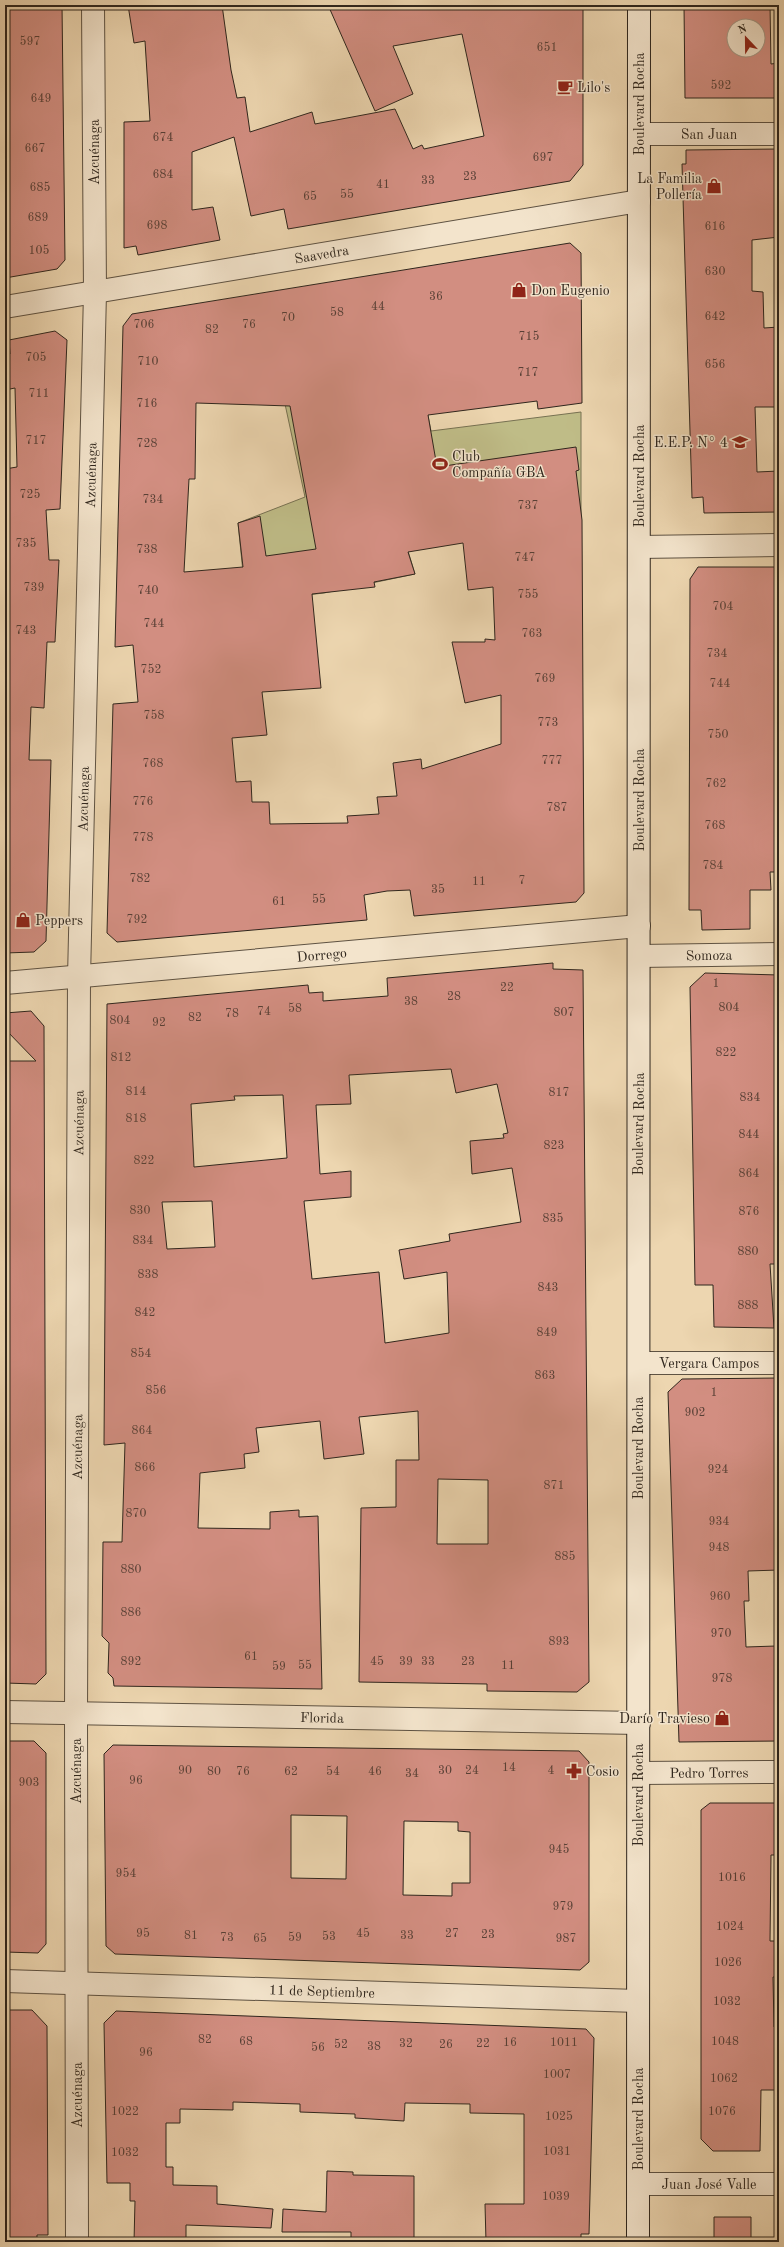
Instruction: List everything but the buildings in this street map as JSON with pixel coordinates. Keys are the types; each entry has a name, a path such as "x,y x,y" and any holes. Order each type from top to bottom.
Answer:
{"street":[{"name":"Azcuénaga","path":"77,2242 76,1714 79,978 95,292 93,5"},
{"name":"Boulevard Rocha","path":"638,2242 640,1773 639,5"},
{"name":"San Juan","path":"640,134 779,134"},
{"name":"Saavedra","path":"5,307 639,201"},
{"path":"639,547 779,545"},
{"name":"Dorrego","path":"5,983 79,978 639,926"},
{"name":"Somoza","path":"639,956 779,954"},
{"name":"Vergara Campos","path":"640,1363 779,1363"},
{"name":"Florida","path":"5,1712 639,1723"},
{"name":"Pedro Torres","path":"640,1773 779,1772"},
{"name":"11 de Septiembre","path":"5,1981 76,1982 638,2001"},
{"name":"Juan José Valle","path":"639,2184 779,2184"}],"shaded area":[{"name":"Club Compañía GBA","path":"424,395 431,431 581,412 581,523 408,551 415,574 324,593 246,602 238,523 305,497 285,404"}],"place":[{"name":"Lilo's","path":"565,87"},
{"name":"La Familia Pollería","path":"714,186"},
{"name":"Don Eugenio","path":"519,290"},
{"name":"E.E.P. N° 4","path":"740,442"},
{"name":"Club Compañía GBA","path":"440,464"},
{"name":"Peppers","path":"23,920"},
{"name":"Darío Travieso","path":"722,1718"},
{"name":"Cosio","path":"574,1771"}]}
